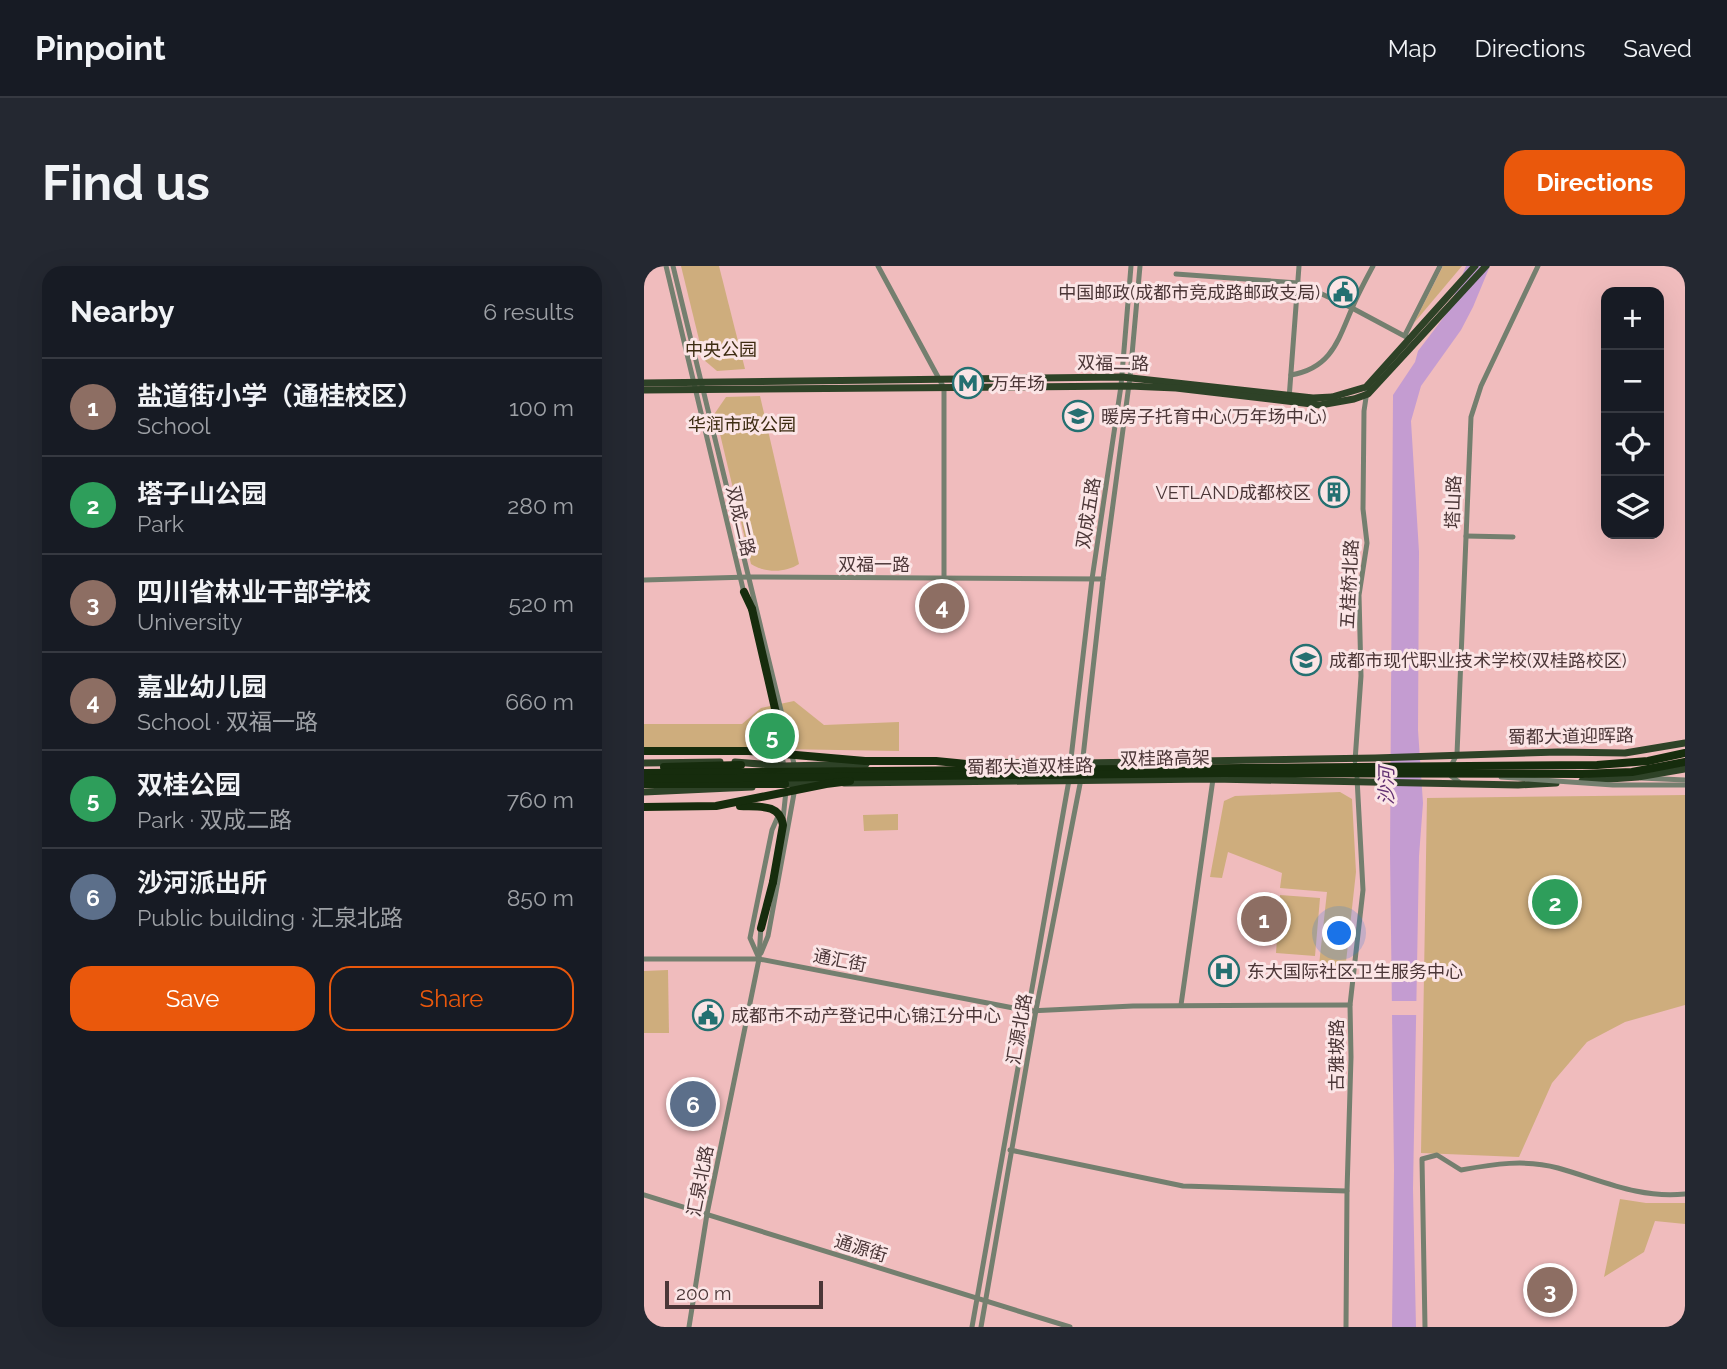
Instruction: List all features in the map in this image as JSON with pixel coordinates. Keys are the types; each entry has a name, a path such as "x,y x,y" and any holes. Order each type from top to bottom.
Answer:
{"highway":[{"path":"744,592 752,609 779,726 775,737 767,745 750,751"},
{"path":"644,751 750,751 865,761 936,761 1018,772"},
{"name":"双桂路高架","path":"644,781 1018,772 1597,765 1648,761 1685,753"},
{"name":"双桂路高架","path":"644,768 1456,780 1614,773 1649,770 1685,762"},
{"path":"644,768 741,765"},
{"path":"716,806 826,783 1018,772"},
{"path":"644,781 785,784"},
{"path":"644,807 767,807 780,814 783,825 773,882 761,928"}],"main road":[{"path":"1367,390 1475,266"},
{"path":"1410,338 1486,266"},
{"name":"双福二路","path":"644,390 1126,382 1332,404 1367,390"},
{"name":"双福二路","path":"644,383 699,387"},
{"name":"蜀都大道迎晖路","path":"1457,754 1625,753 1685,743"},
{"name":"蜀都大道双桂路","path":"644,768 752,762 784,766 989,761 1083,763 1457,754"},
{"path":"741,765 784,766"},
{"path":"1456,780 1518,785 1638,777 1685,769"},
{"name":"蜀都大道双桂路","path":"644,792 735,789 796,783 1213,779 1376,783 1456,780"}],"street":[{"name":"双成二路","path":"666,266 750,578 795,766 796,783"},
{"name":"双成二路","path":"673,266 740,579 780,739 785,784"},
{"path":"878,266 943,384 944,578"},
{"name":"双成五路","path":"1071,763 1092,579 1126,382 1131,266"},
{"name":"双成五路","path":"1083,763 1140,266"},
{"path":"1289,399 1299,266"},
{"path":"1290,375 1308,372 1327,357 1342,336 1352,308 1373,266"},
{"path":"1176,274 1297,283 1410,338 1440,266"},
{"name":"塔山路","path":"1456,780 1450,771 1457,754 1471,417 1481,386 1538,266"},
{"name":"五桂桥北路","path":"1357,783 1355,758 1361,676 1359,595 1367,543 1363,509 1364,411 1367,390"},
{"path":"1466,536 1513,537"},
{"name":"双福一路","path":"644,580 1103,579"},
{"path":"1357,783 1363,773 1377,769 1438,768 1450,764 1457,754"},
{"name":"汇源北路","path":"981,1327 1012,1150 1071,763"},
{"name":"汇源北路","path":"972,1327 1004,1148 1083,763"},
{"path":"1638,777 1685,783"},
{"path":"1181,1005 1213,779"},
{"path":"1456,780 1613,785 1685,783"},
{"name":"汇泉北路","path":"759,959 768,936 796,783"},
{"name":"古雅坡路","path":"1346,1327 1350,1005 1363,890 1357,783"},
{"name":"汇泉北路","path":"688,1327 707,1214 759,959 761,917 786,797 785,784"},
{"path":"759,959 750,938 772,830 786,797"},
{"name":"通汇街","path":"644,959 759,959 1032,1011 1181,1005 1350,1005"},
{"path":"1004,1148 1184,1186 1347,1191"},
{"path":"1425,1327 1422,1159 1437,1155 1461,1170 1513,1163 1544,1165 1647,1195 1685,1194"},
{"name":"通源街","path":"644,1195 1070,1327"}],"green space":[{"name":"中央公园","path":"681,266 719,266 745,369 717,371 704,360"},
{"path":"1443,266 1462,266 1414,323"},
{"name":"华润市政公园","path":"760,396 799,564 781,570 762,569 751,564 715,413 726,397"},
{"path":"794,701 824,725 899,722 899,751 644,747 644,724 742,724 761,708"},
{"path":"1340,792 1352,799 1356,872 1345,971 1319,965 1327,892 1280,888 1282,873 1228,852 1222,878 1210,877 1224,801 1235,796"},
{"path":"1685,795 1685,1005 1625,1022 1587,1042 1552,1083 1519,1157 1421,1153 1427,798"},
{"path":"898,814 898,830 864,831 863,815"},
{"path":"1280,895 1320,898 1315,956 1276,953"},
{"path":"668,970 669,1033 644,1033 644,971"},
{"path":"1620,1199 1646,1203 1685,1203 1685,1224 1655,1221 1644,1252 1604,1277"}],"shaded area":[{"path":"1466,266 1490,266 1461,330 1421,386 1411,421 1419,552 1418,730 1423,803 1419,856 1413,1189 1416,1327 1392,1327 1394,1170 1390,853 1393,395 1415,362 1418,351 1447,313"}],"pier":[{"path":"1389,1001 1421,1001 1421,1015 1389,1015"}],"place":[{"name":"中国邮政(成都市竞成路邮政支局)","path":"1343,292"},
{"name":"万年场","path":"968,383"},
{"name":"暖房子托育中心(万年场中心)","path":"1078,416"},
{"name":"VETLAND成都校区","path":"1334,492"},
{"name":"嘉业幼儿园","path":"942,606"},
{"name":"成都市现代职业技术学校(双桂路校区)","path":"1306,660"},
{"name":"双桂公园","path":"772,736"},
{"name":"塔子山公园","path":"1555,902"},
{"name":"盐道街小学（通桂校区）","path":"1264,919"},
{"name":"东大国际社区卫生服务中心","path":"1224,971"},
{"name":"成都市不动产登记中心锦江分中心","path":"708,1015"},
{"name":"沙河派出所","path":"693,1104"},
{"name":"四川省林业干部学校","path":"1550,1290"}],"water label":[{"name":"沙河","path":"1386,786"}]}
